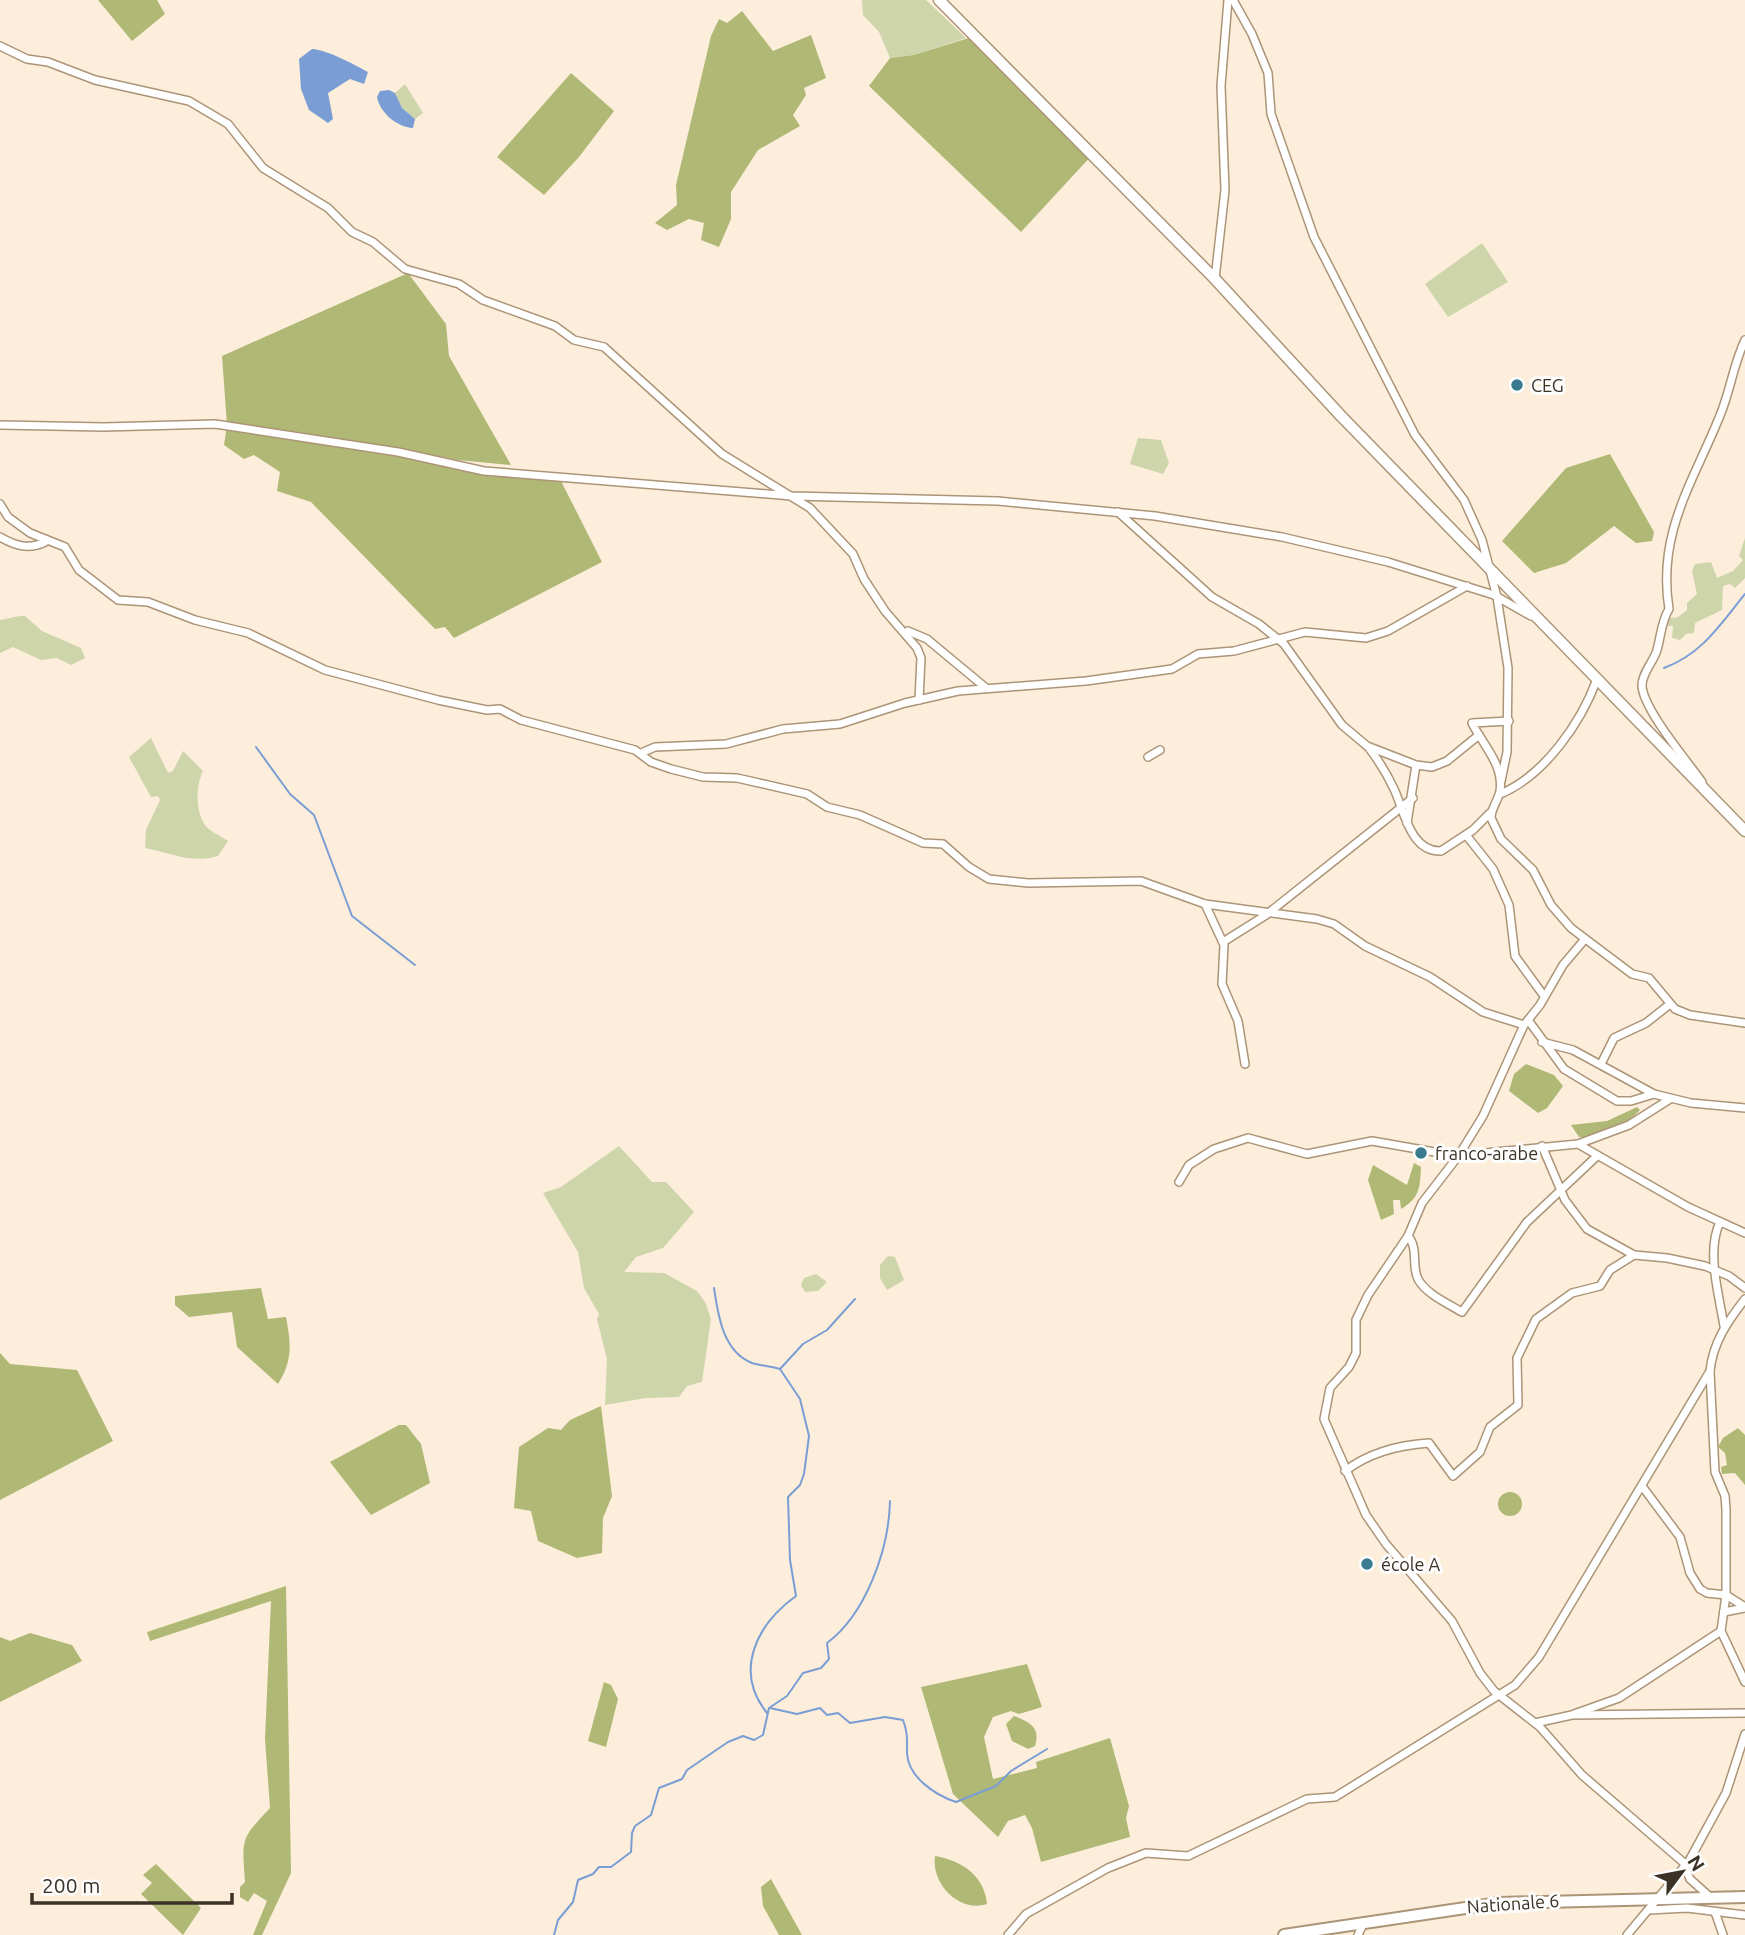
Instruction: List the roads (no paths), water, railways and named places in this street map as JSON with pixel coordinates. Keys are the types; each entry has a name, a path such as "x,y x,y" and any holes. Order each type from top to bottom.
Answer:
{"main road":[{"path":"939,0 1215,279 1341,416 1745,831"},
{"name":"Nationale 6","path":"1283,1935 1499,1903 1745,1897"}],"street":[{"path":"1215,279 1225,190 1221,73 1228,0"},
{"path":"1118,512 1203,590 1278,638 1293,653 1342,725 1367,746 1387,774 1406,821 1422,844 1434,851 1441,851 1466,835 1491,813 1500,794 1506,763 1509,722 1508,668 1490,567 1464,500 1415,435 1314,237 1272,114 1268,73 1252,34 1233,0"},
{"path":"0,46 27,59 48,62 95,80 189,101 228,124 263,168 328,208 352,232 373,242 405,269 459,284 483,300 555,326 574,341 604,347 722,454 810,508 853,554 864,579 885,611 903,629 921,658 919,700"},
{"path":"1712,797 1666,734 1644,695 1642,681 1655,655 1664,617 1670,609 1666,586 1670,533 1720,417 1745,340"},
{"path":"0,425 104,427 215,424 398,452 484,471 792,496 985,500 1118,512 1282,537 1388,562 1497,597 1548,627"},
{"path":"0,504 8,517 46,541"},
{"path":"0,537 13,545 28,547 54,541 65,547 79,570 118,600 148,602 195,620 248,633 325,670 438,700 487,710 500,709 521,720 641,753 651,762 703,777 737,778 807,794 827,807 860,815 923,843 943,844 969,867 989,878 1028,883 1141,881 1205,904 1266,915 1310,917 1334,925 1365,946 1401,961 1451,989 1487,1015 1526,1023 1564,1069 1617,1101 1631,1101 1654,1094"},
{"path":"641,753 655,747 726,744 783,729 841,724 919,700 986,688 1086,681 1172,669 1198,654 1234,651 1278,638 1317,631 1360,639 1370,637 1388,631 1467,586"},
{"path":"903,629 927,639 986,688"},
{"path":"1500,794 1526,779 1561,742 1591,696 1597,679"},
{"path":"1501,781 1492,755 1472,723 1509,722"},
{"path":"1367,746 1416,765 1432,767 1443,764 1479,735"},
{"path":"1148,757 1160,750"},
{"path":"1406,821 1413,798 1416,765"},
{"path":"1223,942 1266,915 1413,798"},
{"path":"1491,813 1501,839 1533,870 1555,912 1585,939 1632,974 1649,978 1665,994 1670,1004 1689,1015 1745,1023"},
{"path":"1389,816 1406,821"},
{"path":"1466,835 1493,869 1509,905 1515,956 1544,996"},
{"path":"1205,904 1223,942 1222,984 1238,1021 1245,1065"},
{"path":"1585,939 1563,965 1526,1023 1483,1116 1459,1155 1422,1203 1408,1236 1368,1295 1356,1320 1356,1353 1326,1399 1324,1419 1366,1515 1386,1544 1452,1621 1480,1674 1494,1691 1502,1694 1535,1723 1581,1775 1685,1865 1690,1879 1710,1896"},
{"path":"1601,1064 1614,1038 1646,1023 1670,1004"},
{"path":"1542,1042 1573,1050 1654,1094 1671,1099 1745,1108"},
{"path":"1179,1182 1189,1165 1214,1149 1248,1138 1307,1154 1372,1141 1459,1155 1578,1144 1629,1125 1671,1099"},
{"path":"1578,1144 1688,1208 1745,1233"},
{"path":"1542,1146 1561,1190 1580,1223 1634,1255 1667,1258 1716,1271 1729,1276 1745,1288"},
{"path":"1408,1236 1414,1245 1419,1280 1437,1297 1462,1312 1527,1222 1597,1156"},
{"path":"1720,1222 1715,1235 1716,1271 1724,1326"},
{"path":"1345,1471 1369,1455 1402,1446 1429,1443 1453,1476 1463,1470 1480,1452 1490,1427 1518,1405 1517,1358 1536,1318 1572,1293 1600,1286 1611,1270 1634,1255"},
{"path":"1745,1299 1724,1326 1712,1356 1710,1371 1715,1472 1725,1496 1726,1509 1726,1595 1721,1631 1745,1682"},
{"path":"1008,1935 1026,1914 1108,1868 1146,1853 1188,1856 1307,1799 1335,1797 1515,1685 1539,1657 1710,1371"},
{"path":"1643,1486 1680,1537 1695,1583 1707,1593 1726,1595 1745,1608"},
{"path":"1724,1612 1745,1608"},
{"path":"1535,1723 1572,1715 1619,1698 1721,1631"},
{"path":"1572,1715 1745,1713"},
{"path":"1627,1935 1685,1865 1726,1793 1744,1738"},
{"path":"1649,1910 1687,1908 1745,1915"},
{"path":"1714,1912 1723,1935"},
{"path":"1358,1935 1364,1922"}],"water":[{"path":"312,49 348,61 368,72 364,84 350,79 328,93 333,119 328,123 309,110 301,89 299,59"},
{"path":"389,90 395,93 402,108 415,119 413,128 395,122 385,114 377,97 380,91"}],"waterway":[{"path":"1664,668 1700,647 1745,594"},
{"path":"256,747 290,794 314,815 352,916 415,965"},
{"path":"714,1288 724,1332 734,1350 752,1363 780,1369"},
{"path":"767,1713 757,1697 751,1665 754,1649 770,1620 796,1596 790,1560 788,1497 800,1485 804,1474 809,1436 800,1399 780,1369 803,1344 827,1330 855,1299"},
{"path":"554,1935 558,1920 573,1902 578,1880 593,1874 599,1867 611,1867 631,1852 635,1826 651,1815 659,1788 682,1779 687,1770 728,1742 743,1736 754,1740 763,1735 769,1708 787,1696 803,1673 821,1668 829,1659 827,1643 853,1615 873,1579 885,1539 890,1501"},
{"path":"770,1708 797,1714 820,1708 827,1715 838,1713 850,1723 885,1717 903,1720 912,1770 932,1790 956,1802 996,1786 1011,1771 1047,1749"}],"place":[{"name":"CEG","path":"1517,385"},
{"name":"franco-arabe","path":"1421,1153"},
{"name":"école A","path":"1367,1564"}]}
